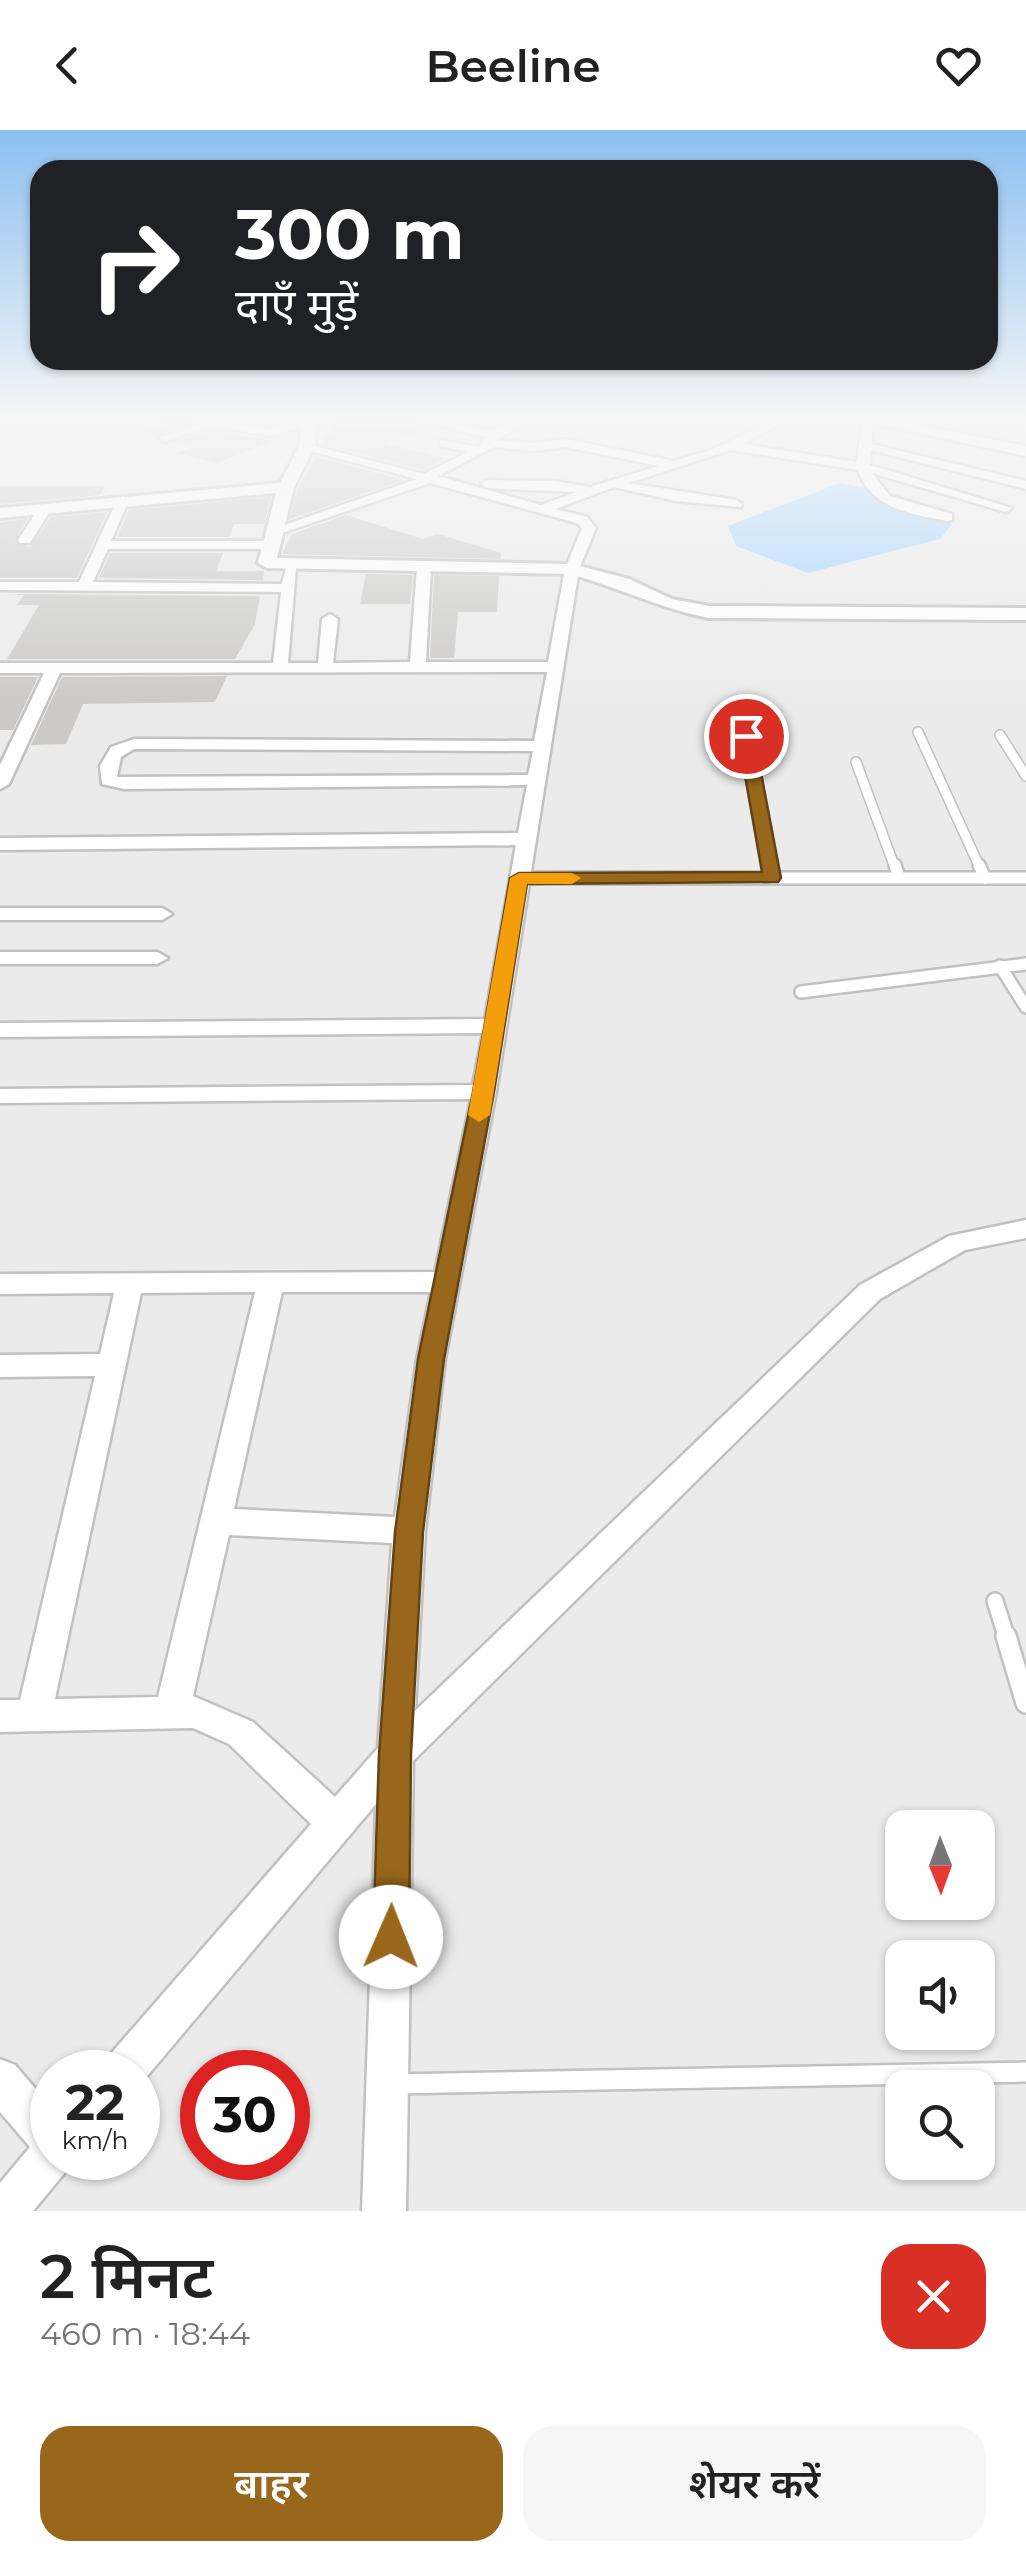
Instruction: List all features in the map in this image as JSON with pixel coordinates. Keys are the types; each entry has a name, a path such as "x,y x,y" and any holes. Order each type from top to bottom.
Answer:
{"street":[{"path":"25,540 42,514"},
{"path":"84,586 117,514"},
{"path":"280,514 267,563 572,569 596,574 689,610 1026,614"},
{"path":"103,545 275,537 340,514"},
{"path":"384,2211 395,1754 409,1532 431,1359 484,1092 572,569 587,536 587,523 559,514"},
{"path":"940,514 947,516"},
{"path":"280,667 292,566"},
{"path":"418,666 414,639 421,624 424,566"},
{"path":"0,586 289,588"},
{"path":"324,668 330,619"},
{"path":"0,784 54,667"},
{"path":"0,668 555,667"},
{"path":"538,780 124,784 108,780 108,774 120,746 134,744 544,746"},
{"path":"0,844 526,840"},
{"path":"0,914 162,914"},
{"path":"0,958 157,958"},
{"path":"0,1030 494,1026"},
{"path":"0,1096 484,1092"},
{"path":"142,2050 395,1754 870,1292 958,1242 1026,1230"},
{"path":"172,1712 272,1280"},
{"path":"130,1282 113,1365 17,1715 196,1712 241,1733 336,1823"},
{"path":"0,1284 446,1282"},
{"path":"0,1366 113,1365"},
{"path":"216,1521 409,1532"},
{"path":"0,2080 30,2115"},
{"path":"5,2211 31,2180"}],"lane":[{"path":"739,701 772,878"},
{"path":"918,732 984,878"},
{"path":"1000,734 1026,776"},
{"path":"856,762 899,877"},
{"path":"519,878 1026,878"},
{"path":"800,992 1026,964"},
{"path":"1000,966 1026,1007"},
{"path":"995,1601 1026,1703"},
{"path":"388,2084 1026,2072"}],"water":[{"path":"759,514 929,514 952,524 940,539 808,573 736,546 728,526"}],"building":[{"path":"106,514 77,578 0,578 0,522 27,519 15,542 30,547 51,517"},
{"path":"127,514 267,514 264,524 234,524 229,537 117,537"},
{"path":"346,515 423,539 438,534 501,553 500,559 282,554 292,534"},
{"path":"110,553 223,553 216,571 264,571 263,580 99,578"},
{"path":"366,574 413,575 410,604 360,604"},
{"path":"434,575 499,576 497,612 458,612 454,658 430,658"},
{"path":"0,594 260,596 255,624 235,659 7,659 39,605 17,605 24,595"},
{"path":"227,676 215,702 83,704 66,744 31,745 62,677"},
{"path":"0,677 38,677 13,730 0,730"}],"slow traffic":[{"path":"479,1115 519,878 572,878"}],"route":[{"path":"391,1937 395,1754 409,1532 431,1359 484,1092 519,878 772,878 746,736"}]}
